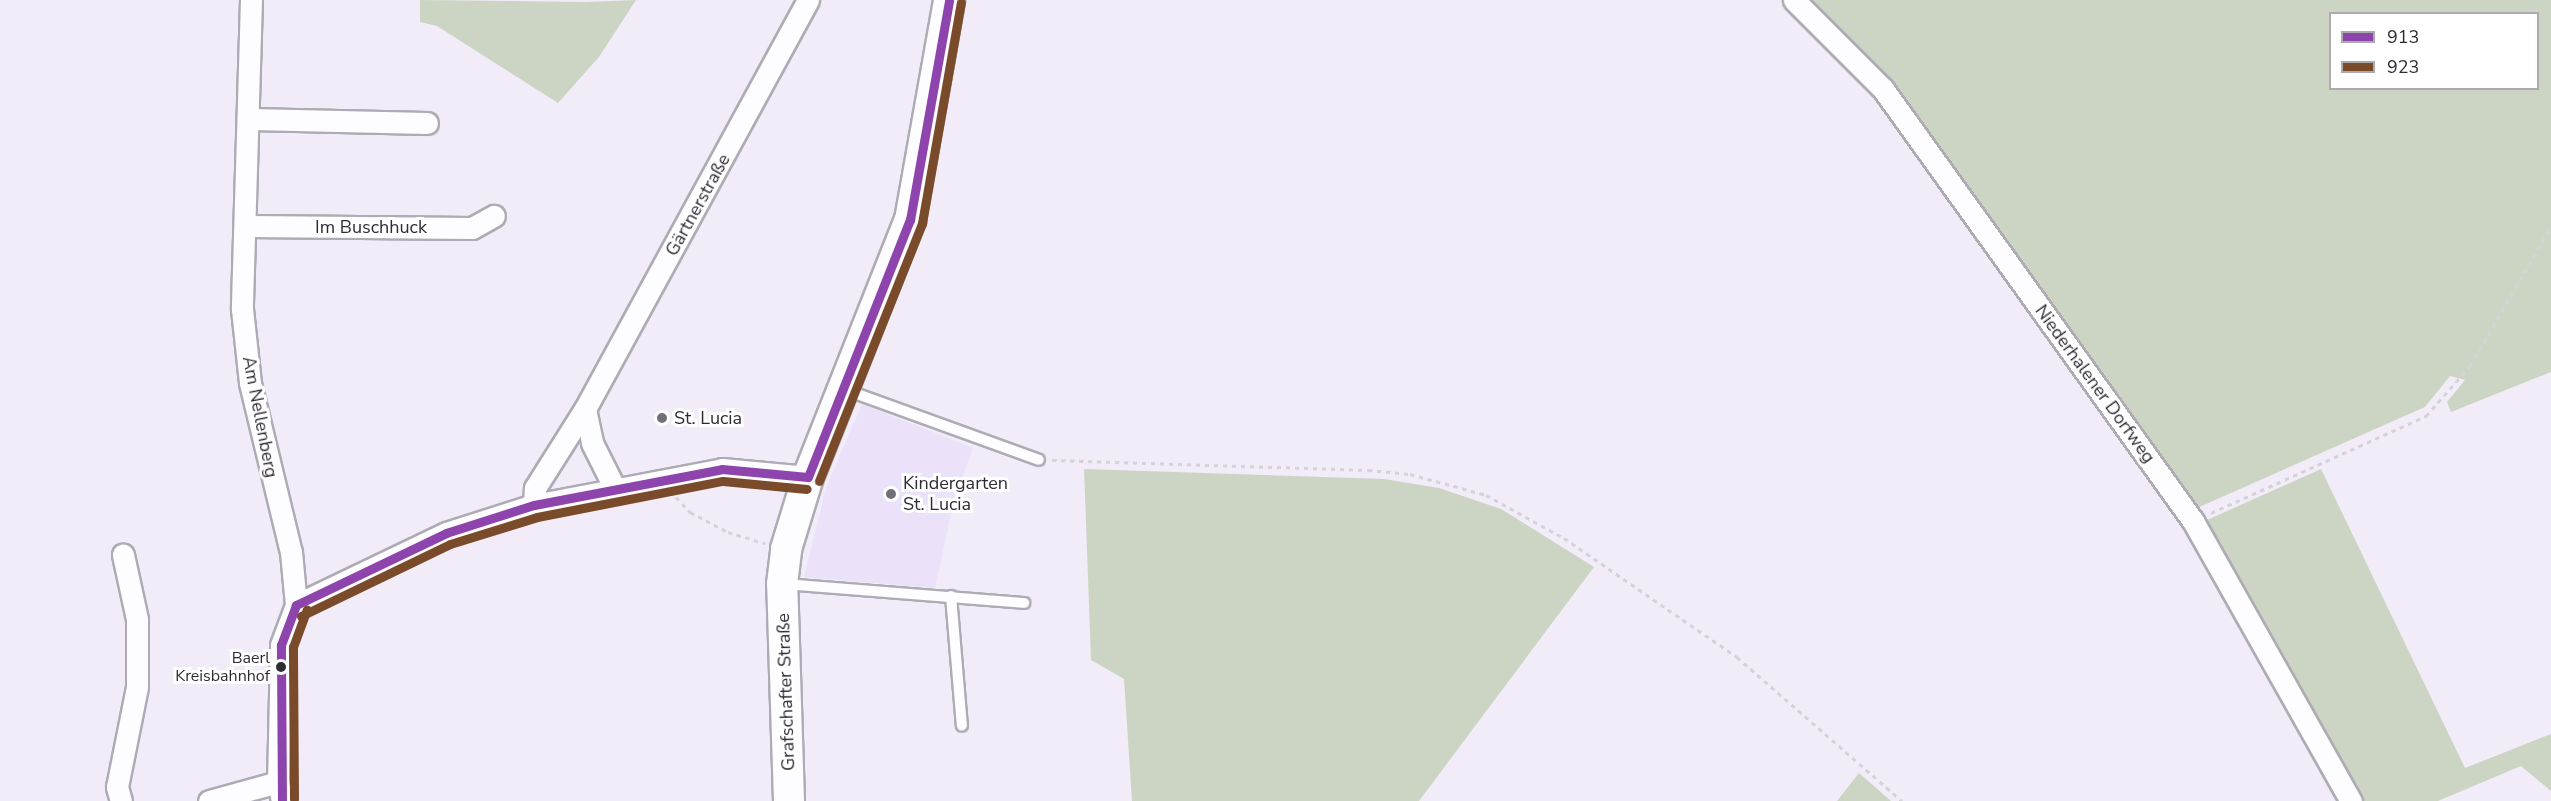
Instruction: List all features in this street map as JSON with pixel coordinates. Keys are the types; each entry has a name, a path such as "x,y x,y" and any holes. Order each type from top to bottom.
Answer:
{"main road":[{"name":"Grafschafter Straße","path":"789,801 782,584 786,549 807,477 845,390 910,220 949,0"}],"street":[{"name":"Am Nellenberg","path":"251,0 250,120 242,309 250,383 291,552 296,605"},
{"name":"Gärtnerstraße","path":"534,505 536,488 585,409 808,0"},
{"name":"Niederhalener Dorfweg","path":"1794,0 1883,89 2193,521 2351,801"},
{"path":"250,120 427,123"},
{"name":"Im Buschhuck","path":"246,226 472,228 494,216"},
{"path":"585,409 592,443 614,487"},
{"path":"209,801 280,791 281,645 296,605 446,533 534,505 659,478 722,469 807,477"},
{"path":"122,801 117,787 137,687 137,619 123,555"}],"lane":[{"path":"845,390 992,447 1039,460"},
{"path":"782,584 1024,603"},
{"path":"951,596 962,726"}],"path":[{"path":"2193,521 2426,416 2470,366 2551,226"},
{"path":"1039,460 1368,470 1410,474 1486,495 1564,538 1737,657 1902,801"},
{"path":"659,478 690,512 728,532 786,549"}],"shaded area":[{"name":"Kindergarten St. Lucia","path":"862,404 973,448 954,500 935,588 804,577 826,488"}],"green space":[{"path":"420,0 587,2 636,0 599,57 558,103 437,26 420,22"},
{"path":"1802,0 2551,0 2551,372 2451,412 2447,402 2465,380 2450,376 2425,407 2197,508 1888,81"},
{"path":"1084,469 1384,479 1439,488 1501,509 1594,567 1419,801 1132,801 1124,679 1091,660"},
{"path":"2321,469 2465,768 2551,734 2551,791 2521,766 2438,801 2360,801 2301,709 2207,520"},
{"path":"1859,773 1891,801 1837,801"}],"transit line":[{"name":"913","path":"808,477 910,220 949,0"},
{"name":"923","path":"819,481 922,223 961,2"},
{"name":"913","path":"296,605 446,533 534,505 722,469 808,477"},
{"name":"923","path":"301,616 450,544 537,517 723,481 807,489"},
{"name":"913","path":"282,801 281,645 296,605"},
{"name":"923","path":"294,799 293,647 307,609"}],"place":[{"name":"St. Lucia","path":"662,418"},
{"name":"Kindergarten St. Lucia","path":"891,494"},
{"name":"Baerl Kreisbahnhof","path":"281,667"}]}
